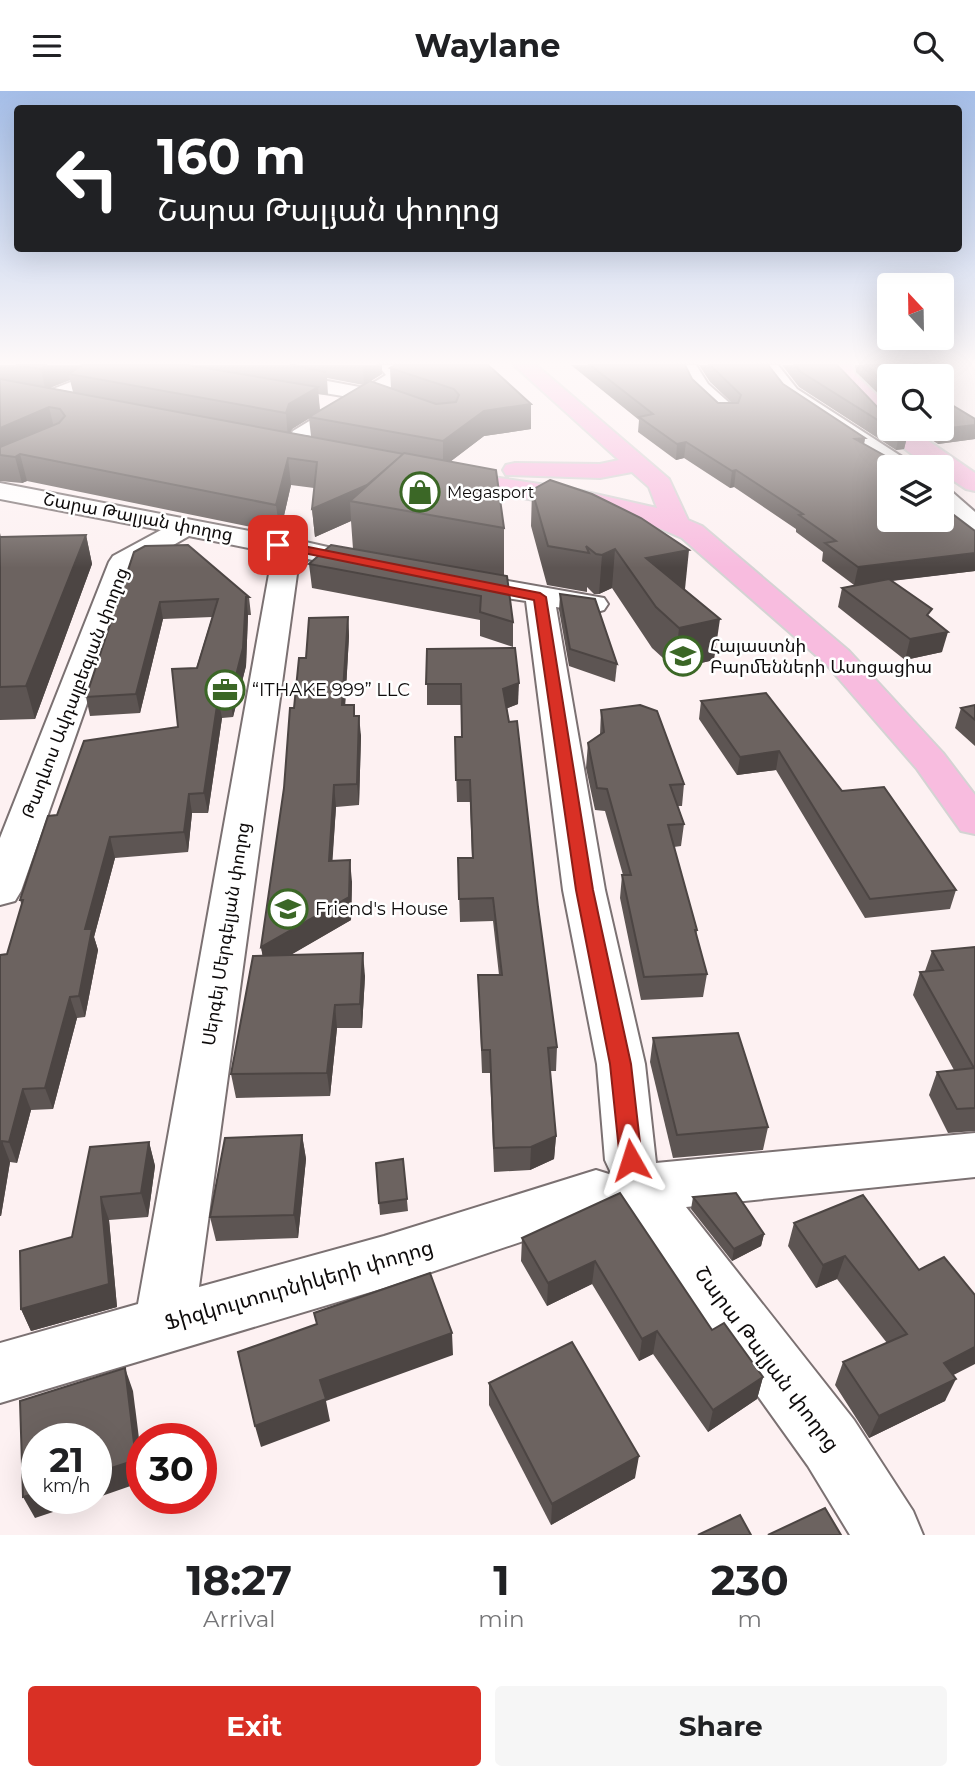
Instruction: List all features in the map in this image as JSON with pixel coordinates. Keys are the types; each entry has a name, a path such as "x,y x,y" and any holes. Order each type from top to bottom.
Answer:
{"main road":[{"path":"597,432 660,484 676,523"},
{"path":"914,441 975,484"},
{"path":"544,477 571,457 579,446 628,501"},
{"path":"544,477 639,464"},
{"path":"428,466 544,477 628,501 692,532 838,658 930,761 975,822"},
{"path":"628,501 660,484"}],"street":[{"path":"301,441 314,432"},
{"path":"851,432 884,455"},
{"name":"Շարա Թալյան փողոց","path":"0,491 321,553"},
{"path":"954,507 975,526"},
{"name":"Թադևոս Ավդալբեգյան փողոց","path":"0,891 123,562 188,526"},
{"name":"Սերգեյ Մերգելյան փողոց","path":"164,1325 283,574 321,553"},
{"path":"434,577 593,604"},
{"path":"540,597 584,890 621,1064 622,1180"},
{"name":"Ֆիզկուլտուրնիկերի փողոց","path":"0,1373 384,1262 622,1180 975,1154"},
{"name":"Շարա Թալյան փողոց","path":"622,1180 831,1443 889,1535"}],"building":[{"path":"36,432 288,432 404,454 367,485 312,509 317,462 288,458 276,505 20,454 15,457 0,455 0,447"},
{"path":"395,432 455,432 443,441"},
{"path":"661,432 856,432 865,438 855,439 884,455 877,455 877,532 954,532 954,515 975,531 975,553 858,567 825,543 836,541 799,515 803,514 736,470 732,471 686,442 677,444"},
{"path":"404,453 496,470 504,528 350,501"},
{"path":"550,480 592,494 641,518 689,550 646,558 720,619 679,628 656,607 615,549 602,555 586,546 589,553 548,546 532,490"},
{"path":"86,535 26,686 0,687 0,537"},
{"path":"188,545 249,597 246,597 243,648 230,699 218,699 204,793 189,794 184,832 110,837 85,929 92,929 79,996 70,997 45,1088 23,1089 9,1142 2,1141 0,1151 0,955 7,954 23,900 20,900 48,816 57,815 84,741 178,727 172,669 197,668 218,599 160,602 136,694 86,697 134,552 145,546"},
{"path":"331,545 507,576 513,622 480,612 481,596 309,564"},
{"path":"889,579 932,609 927,615 948,632 910,639 842,588"},
{"path":"560,594 595,599 617,664 570,649"},
{"path":"348,617 342,705 354,705 354,716 359,716 357,784 334,785 329,861 350,860 349,897 261,947 284,788 290,708 294,708 299,658 306,658 309,618"},
{"path":"515,648 519,683 503,689 509,722 517,721 557,1047 548,1048 556,1136 531,1147 494,1148 490,1050 482,1050 478,975 502,975 493,898 459,899 458,858 473,858 470,780 456,780 455,737 462,737 461,684 426,684 427,649"},
{"path":"766,693 842,791 884,787 956,890 870,899 779,751 740,757 701,701"},
{"path":"640,705 657,711 684,784 670,785 684,824 668,825 707,974 644,977 622,875 631,875 607,789 597,788 588,743 604,732 601,710"},
{"path":"975,705 975,720 961,708"},
{"path":"975,947 975,1108 957,1109 937,1072 974,1068 920,972 943,970 932,951"},
{"path":"363,953 360,1004 335,1005 327,1073 231,1074 253,956"},
{"path":"738,1033 768,1127 677,1135 653,1038"},
{"path":"302,1135 294,1215 210,1217 225,1138"},
{"path":"149,1142 141,1193 101,1197 109,1284 21,1309 20,1251 72,1237 90,1147"},
{"path":"403,1159 407,1199 379,1203 376,1163"},
{"path":"620,1193 712,1330 724,1323 763,1377 713,1410 657,1331 642,1339 595,1261 548,1283 522,1238"},
{"path":"736,1193 764,1234 734,1249 693,1197"},
{"path":"863,1195 919,1270 944,1257 975,1295 975,1347 944,1363 956,1379 879,1416 843,1362 907,1334 845,1256 823,1265 794,1223"},
{"path":"430,1273 452,1333 320,1380 326,1399 255,1426 238,1352 317,1324 314,1313"},
{"path":"572,1342 639,1456 552,1504 489,1383"},
{"path":"125,1368 132,1423 126,1423 126,1463 112,1468 112,1423 21,1423 21,1433 20,1401"},
{"path":"825,1508 841,1535 768,1535"},
{"path":"740,1515 751,1535 698,1535"}],"place":[{"name":"Megasport","path":"420,492"},
{"name":"Հայաստնի Բարմենների Ասոցացիա","path":"683,656"},
{"name":"“ITHAKE 999” LLC","path":"225,690"},
{"name":"Friend's House","path":"288,909"}],"route":[{"path":"278,545 540,597 584,890 621,1064 631,1160"}]}
